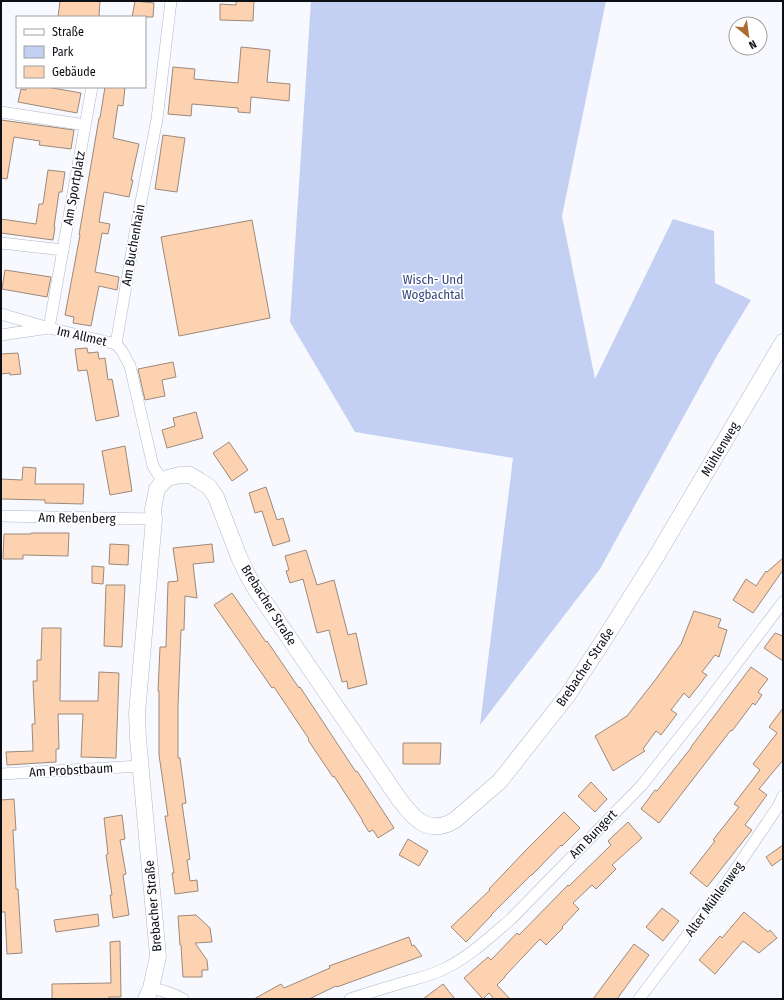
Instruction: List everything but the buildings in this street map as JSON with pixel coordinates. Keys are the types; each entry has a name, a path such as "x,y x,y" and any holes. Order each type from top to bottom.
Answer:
{"street":[{"name":"Am Buchenhain","path":"116,344 157,118 171,1"},
{"name":"Am Sportplatz","path":"49,328 92,88"},
{"path":"1,112 85,125"},
{"path":"1,243 63,250"},
{"path":"1,314 49,328"},
{"name":"Im Allmet","path":"1,335 49,328 116,344"},
{"name":"Mühlenweg","path":"656,557 783,342"},
{"path":"116,344 130,366 153,466 162,482"},
{"name":"Brebacher Straße","path":"148,994 158,956 158,950 138,739 137,713 155,498 157,489 162,482 168,478 180,475 190,475 209,487 216,497 247,574 264,602 407,811 424,824 434,826 448,825 500,781 567,696 656,557"},
{"name":"Am Rebenberg","path":"1,516 154,519"},
{"name":"Am Bungert","path":"350,999 433,974 444,969 483,943 511,919 642,785 706,704 783,602"},
{"name":"Am Probstbaum","path":"1,774 141,766"},
{"name":"Alter Mühlenweg","path":"639,999 725,886 779,805 783,796"},
{"path":"148,994 164,991 183,999"}],"green space":[{"name":"Wisch- Und Wogbachtal","path":"311,1 606,1 562,216 595,379 673,219 714,231 715,283 751,300 718,354 600,569 480,725 513,458 355,432 290,322"}]}
